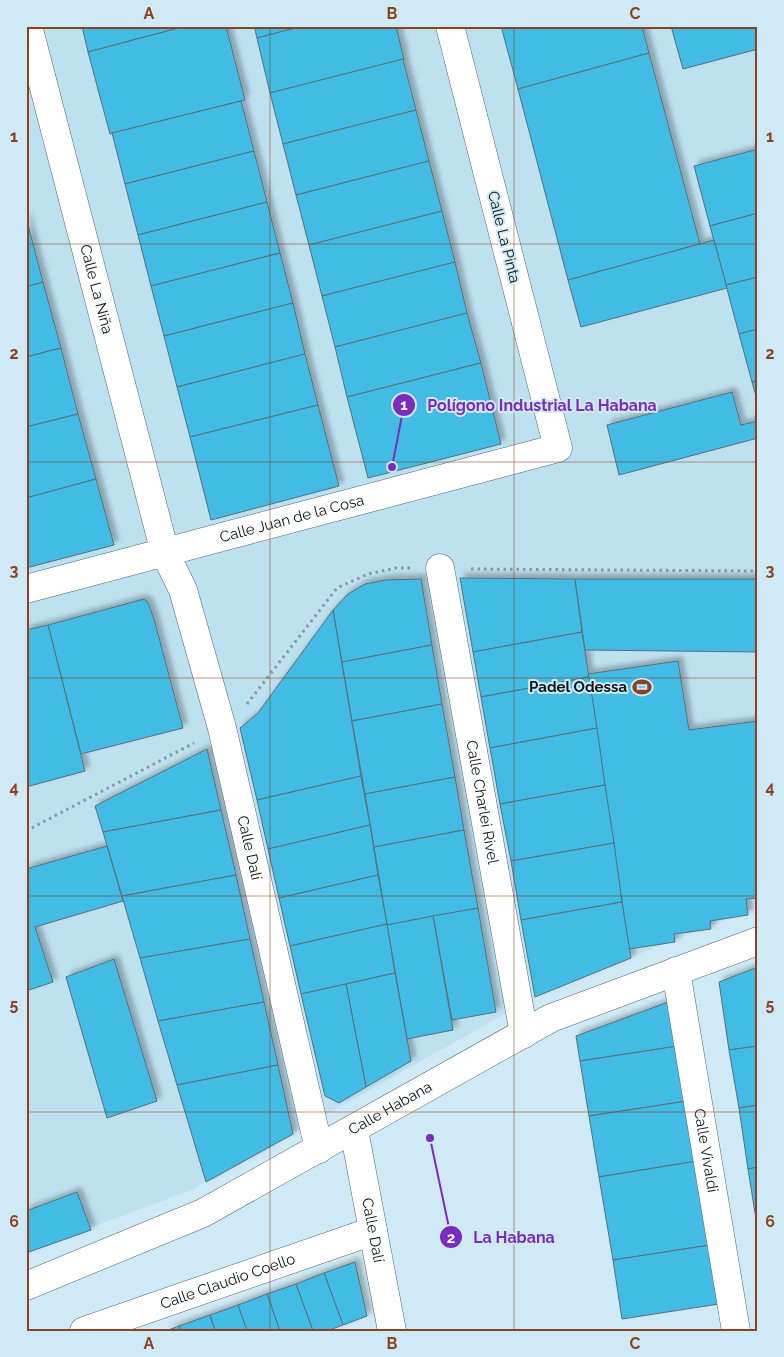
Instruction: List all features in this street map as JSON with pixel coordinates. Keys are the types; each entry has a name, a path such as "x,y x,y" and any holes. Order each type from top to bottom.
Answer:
{"street":[{"name":"Calle La Niña","path":"28,26 165,553"},
{"name":"Calle La Pinta","path":"450,26 558,448"},
{"name":"Calle Juan de la Cosa","path":"26,589 558,448"},
{"name":"Calle Dalí","path":"165,553 183,590 222,728 319,1149"},
{"name":"Calle Charlei Rivel","path":"440,568 524,1034"},
{"name":"Calle Habana","path":"26,1286 203,1213 551,1018 758,941"},
{"name":"Calle Vivaldi","path":"676,971 736,1331"},
{"name":"Calle Dalí","path":"354,1130 392,1331"},
{"name":"Calle Claudio Coello","path":"84,1331 373,1230"}],"path":[{"path":"26,831 222,728 242,710 338,588 368,574 396,568 758,571"}],"shaded area":[{"path":"26,26 758,26 758,907 548,990 191,1190 26,1252"}],"building":[{"path":"82,26 186,26 88,52"},
{"path":"186,26 226,26 245,100 110,134 88,52"},
{"path":"254,26 303,26 257,38"},
{"path":"303,26 396,26 404,59 270,93 257,38"},
{"path":"501,26 642,26 649,53 518,89"},
{"path":"671,26 758,26 758,49 683,69"},
{"path":"649,53 700,244 568,280 518,89"},
{"path":"403,59 416,110 283,144 270,93"},
{"path":"241,101 254,151 125,184 112,133"},
{"path":"416,110 429,161 296,195 283,144"},
{"path":"758,149 758,213 710,226 694,166"},
{"path":"254,151 267,202 138,235 125,184"},
{"path":"429,161 442,211 309,245 296,195"},
{"path":"267,202 280,253 151,286 138,235"},
{"path":"442,211 455,262 322,296 309,245"},
{"path":"758,213 758,277 726,285 710,226"},
{"path":"26,217 43,282 26,287"},
{"path":"714,240 727,288 581,327 568,280"},
{"path":"280,253 293,303 164,336 151,286"},
{"path":"455,262 467,313 335,347 322,296"},
{"path":"758,277 758,329 739,334 726,285"},
{"path":"43,282 61,348 26,357 26,287"},
{"path":"293,303 305,354 177,387 164,336"},
{"path":"467,313 481,363 347,397 335,347"},
{"path":"758,329 758,380 752,382 739,334"},
{"path":"61,348 78,414 26,427 26,357"},
{"path":"305,354 318,405 190,437 177,387"},
{"path":"481,363 501,444 368,478 347,397"},
{"path":"758,380 758,403 752,382"},
{"path":"732,392 741,425 758,421 758,438 619,475 607,425"},
{"path":"318,405 339,486 211,520 190,437"},
{"path":"78,414 96,479 26,498 26,427"},
{"path":"96,479 114,545 26,568 26,498"},
{"path":"460,578 575,579 582,632 473,652"},
{"path":"421,579 432,645 342,662 333,610 348,594 365,584 386,580"},
{"path":"575,579 758,579 758,652 585,650"},
{"path":"144,599 148,603 154,619 183,728 81,754 48,625"},
{"path":"333,610 361,776 257,800 240,728 258,713"},
{"path":"48,625 85,771 26,787 26,630"},
{"path":"582,632 589,677 481,697 473,652"},
{"path":"432,645 442,704 352,721 342,662"},
{"path":"678,661 689,730 758,721 758,898 746,899 748,915 710,921 711,929 674,934 675,942 629,949 588,674"},
{"path":"589,677 597,728 490,748 481,697"},
{"path":"442,704 455,777 365,794 352,721"},
{"path":"597,728 605,785 500,804 490,748"},
{"path":"207,749 221,810 103,832 95,806"},
{"path":"361,776 370,825 268,849 257,800"},
{"path":"455,777 464,830 374,847 365,794"},
{"path":"605,785 614,843 511,861 500,804"},
{"path":"221,810 236,875 122,896 103,832"},
{"path":"370,825 378,875 279,898 268,849"},
{"path":"464,830 478,908 387,925 374,847"},
{"path":"614,843 622,902 521,920 511,861"},
{"path":"107,846 123,901 35,927 53,982 26,991 26,869"},
{"path":"236,875 250,939 140,958 122,896"},
{"path":"378,875 387,924 290,946 279,898"},
{"path":"622,902 631,958 535,997 521,920"},
{"path":"478,908 496,1012 452,1020 433,916"},
{"path":"433,916 453,1030 407,1039 387,925"},
{"path":"387,924 395,973 301,994 290,946"},
{"path":"250,939 264,1002 158,1021 140,958"},
{"path":"114,959 157,1101 107,1118 66,977"},
{"path":"758,967 758,1046 729,1050 719,982"},
{"path":"395,973 411,1061 366,1087 346,984"},
{"path":"346,984 366,1087 339,1103 325,1096 301,994"},
{"path":"671,1001 678,1046 580,1061 576,1036"},
{"path":"264,1002 278,1065 177,1085 158,1021"},
{"path":"678,1046 687,1101 589,1116 580,1061"},
{"path":"758,1046 758,1105 739,1108 729,1050"},
{"path":"278,1065 293,1134 206,1182 177,1085"},
{"path":"687,1101 697,1161 599,1177 589,1116"},
{"path":"758,1105 758,1167 748,1169 739,1108"},
{"path":"697,1161 710,1245 613,1260 599,1177"},
{"path":"758,1167 758,1219 756,1219 748,1169"},
{"path":"77,1192 91,1230 26,1253 26,1211"},
{"path":"710,1245 719,1304 622,1319 613,1260"},
{"path":"355,1262 367,1316 343,1325 324,1273"},
{"path":"324,1273 343,1325 327,1331 313,1331 296,1284"},
{"path":"296,1284 313,1331 280,1331 267,1294"},
{"path":"267,1294 280,1331 247,1331 238,1305"},
{"path":"238,1305 247,1331 215,1331 210,1315"},
{"path":"210,1315 215,1331 181,1331 179,1326"},
{"path":"179,1326 181,1331 166,1331"}],"place":[{"name":"Polígono Industrial La Habana","path":"392,467"},
{"name":"Padel Odessa","path":"642,687"},
{"name":"La Habana","path":"430,1138"}]}
